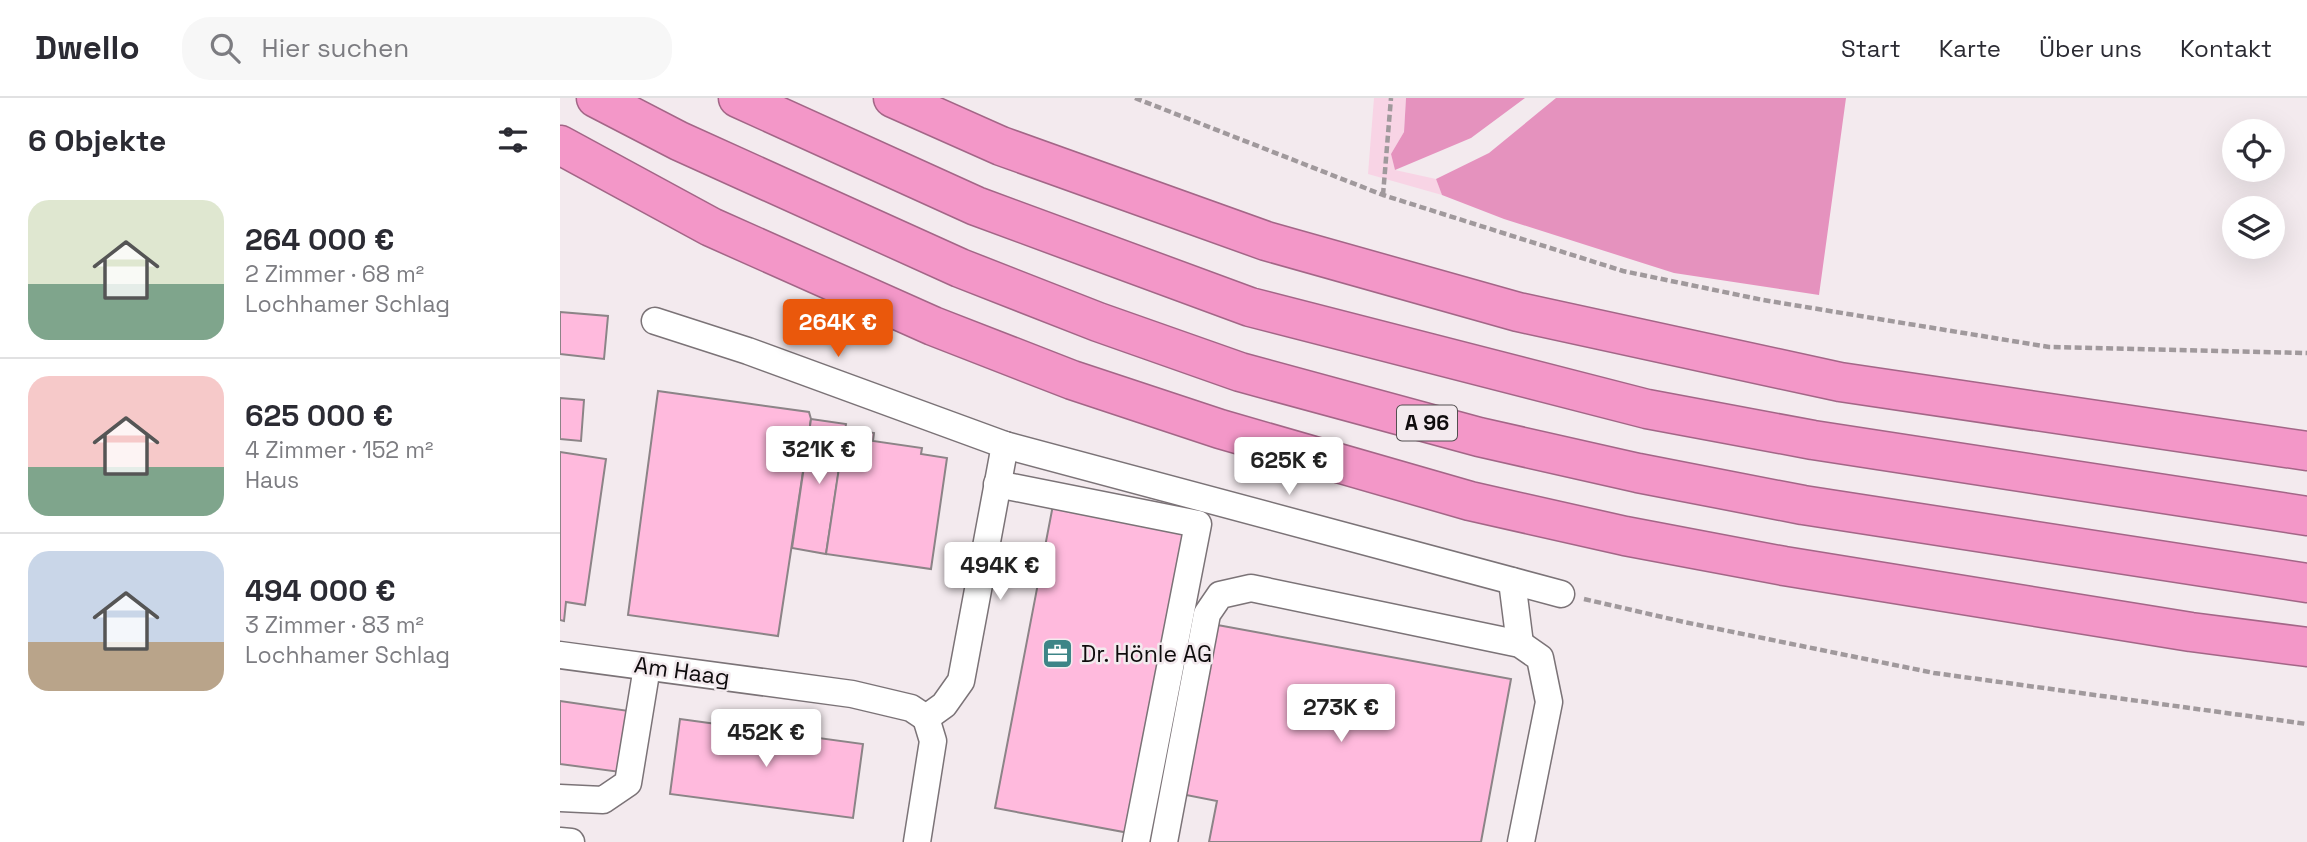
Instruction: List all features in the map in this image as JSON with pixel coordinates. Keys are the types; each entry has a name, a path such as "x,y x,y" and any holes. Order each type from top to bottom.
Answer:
{"highway":[{"name":"A 96","path":"596,98 679,141 960,268 1098,322 1240,372 1479,437 1639,473 1803,505 2307,583"},
{"path":"738,98 976,206 1250,307 1647,409 1827,442 2307,516"},
{"path":"893,98 1002,146 1266,240 1518,313 1840,382 2307,451"},
{"path":"560,145 711,227 933,326 1072,380 1220,429 1470,501 1625,536 1784,566 2178,630 2307,647"},
{"path":"560,178 599,187 673,217 711,227"}],"street":[{"path":"655,321 748,351 1005,445 1561,594"},
{"path":"917,842 933,741 926,718 944,705 961,681 1005,445"},
{"path":"998,484 1198,524 1136,842"},
{"path":"1512,581 1520,644"},
{"path":"1164,842 1208,614 1220,595 1251,588 1520,644 1540,658 1549,702 1521,842"},
{"name":"Am Haag","path":"560,655 852,694 911,708 926,718"},
{"path":"560,798 603,800 628,783 647,667"},
{"path":"560,841 570,842"}],"path":[{"path":"1135,98 1383,195 1623,271 1762,300 2049,347 2307,353"},
{"path":"1383,195 1391,98"},
{"path":"1561,594 1934,673 2307,724"}],"shaded area":[{"path":"1374,98 1406,98 1404,132 1391,154 1395,170 1436,179 1442,195 1368,174"},
{"path":"1406,98 1525,98 1471,138 1395,170 1391,154 1404,132"},
{"path":"1556,98 1846,98 1819,295 1674,273 1504,219 1442,195 1436,179 1489,153"}],"building":[{"path":"560,312 608,316 604,359 560,354"},
{"path":"658,391 809,412 811,419 778,636 628,615"},
{"path":"560,398 584,400 581,441 560,439"},
{"path":"811,419 846,424 826,554 792,548"},
{"path":"845,428 874,433 873,441 922,448 921,454 947,458 931,569 826,554"},
{"path":"560,452 606,459 585,605 566,602 564,621 560,620"},
{"path":"1053,505 1187,530 1129,833 995,808"},
{"path":"1212,624 1511,679 1481,842 1209,842 1217,801 1181,794"},
{"path":"560,701 629,711 620,772 560,764"},
{"path":"680,719 863,744 853,818 670,794"}],"place":[{"name":"Dr. Hönle AG","path":"1058,654"}]}
